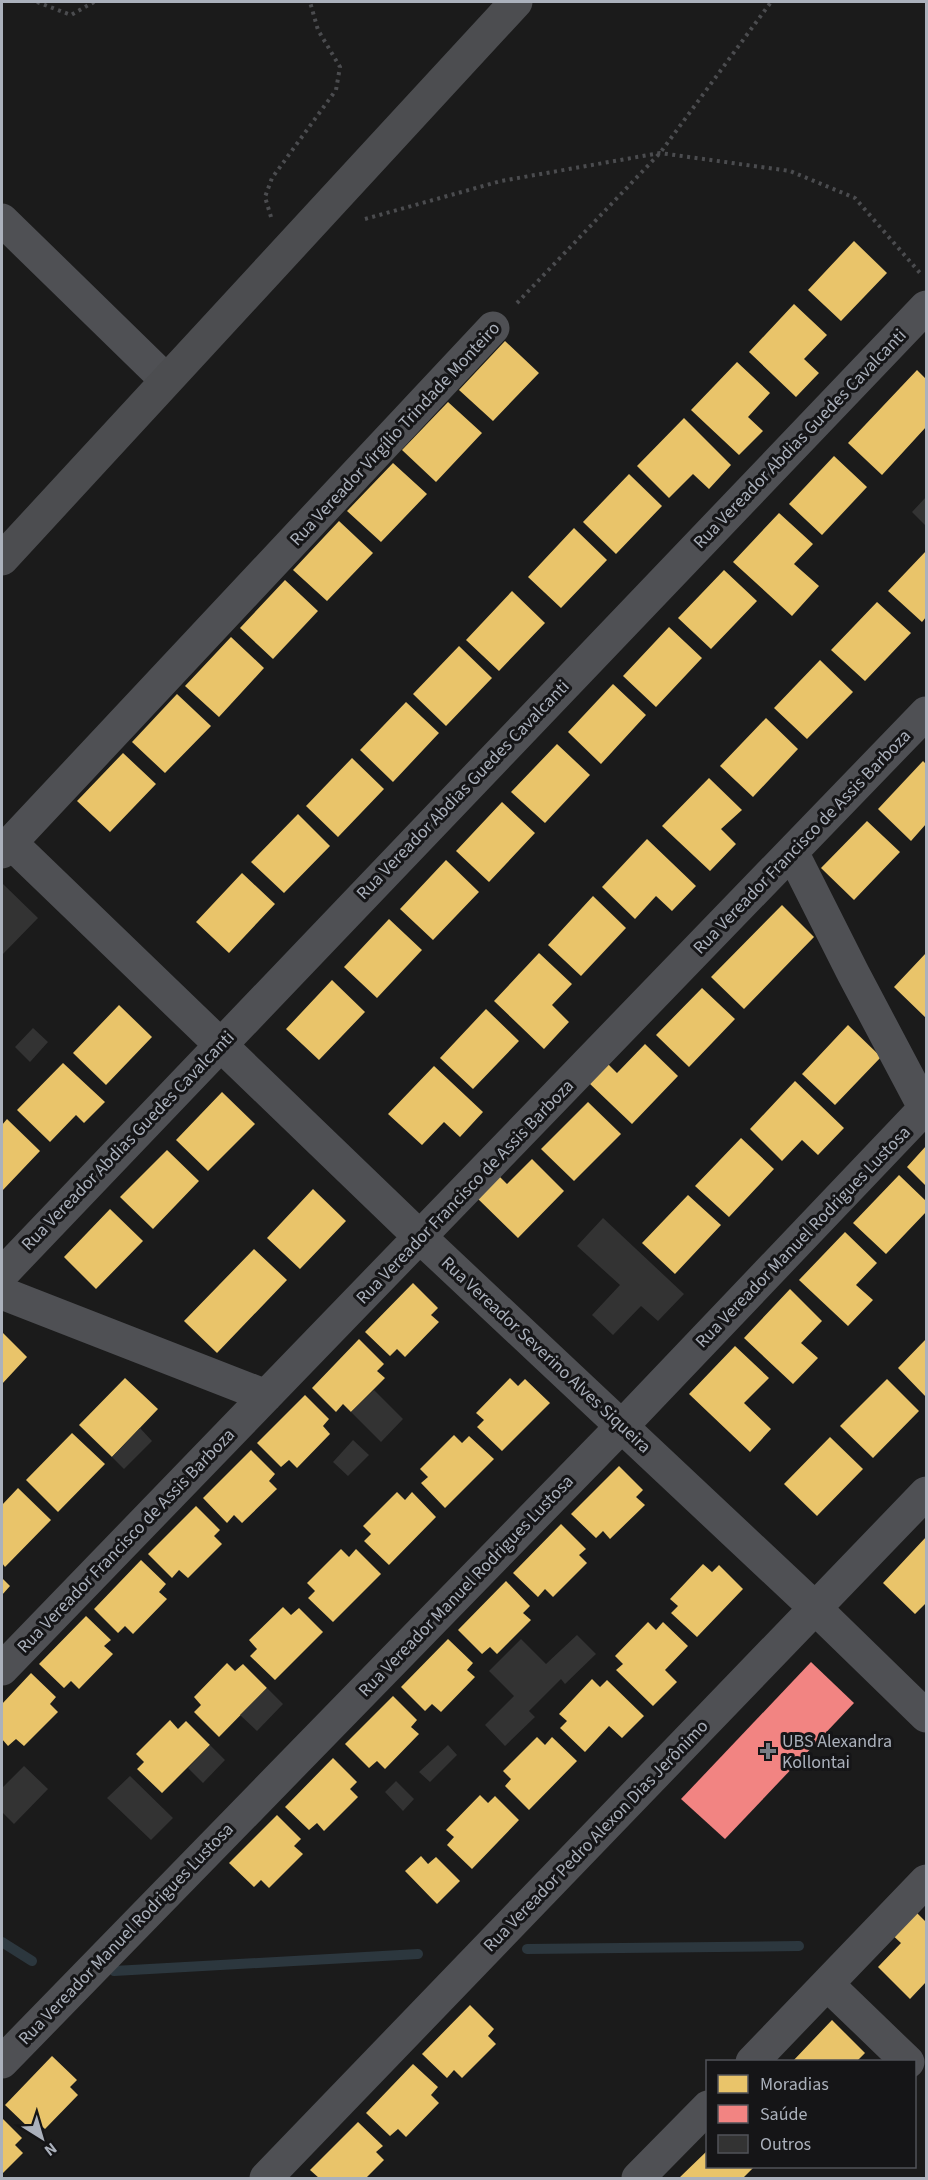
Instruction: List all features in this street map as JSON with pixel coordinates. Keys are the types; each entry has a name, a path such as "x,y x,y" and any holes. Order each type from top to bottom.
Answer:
{"main road":[{"path":"2,559 516,2"}],"street":[{"path":"2,220 166,380"},
{"name":"Rua Vereador Abdias Guedes Cavalcanti","path":"2,1274 220,1043 927,307"},
{"name":"Rua Vereador Virgílio Trindade Monteiro","path":"6,848 493,328"},
{"name":"Rua Vereador Francisco de Assis Barboza","path":"2,1669 927,713"},
{"name":"Rua Vereador Severino Alves Siqueira","path":"6,848 220,1043 421,1238 927,1716"},
{"path":"792,852 853,973 926,1108"},
{"name":"Rua Vereador Manuel Rodrigues Lustosa","path":"2,2062 622,1426 926,1108"},
{"path":"2,1293 266,1396"},
{"name":"Rua Vereador Pedro Alexon Dias Jerônimo","path":"266,2178 454,1985 814,1607 927,1493"},
{"path":"753,2060 927,1881"},
{"path":"827,1984 907,2060"},
{"path":"638,2178 706,2109"}],"path":[{"path":"37,2 71,15 94,2"},
{"path":"299,237 271,219 265,197 272,178 336,90 340,67 318,30 310,2"},
{"name":"Rua Vereador Virgílio Trindade Monteiro","path":"493,328 660,153 771,2"},
{"path":"355,222 501,181 660,153 790,171 855,198 927,281"}],"building: Moradias":[{"path":"854,241 887,273 841,321 808,290"},
{"path":"794,304 827,335 804,359 819,373 796,397 749,352"},
{"path":"505,341 539,373 493,421 459,390"},
{"path":"737,362 770,393 748,417 763,431 739,455 691,410"},
{"path":"917,370 926,379 926,427 882,475 848,443"},
{"path":"448,402 482,433 436,482 402,450"},
{"path":"684,418 731,465 709,489 693,474 669,498 637,466"},
{"path":"834,456 867,487 822,535 789,504"},
{"path":"393,463 427,494 381,542 347,511"},
{"path":"629,474 662,506 616,554 583,522"},
{"path":"779,513 813,544 794,564 819,586 792,616 733,562"},
{"path":"339,521 373,553 327,601 293,570"},
{"path":"574,528 607,560 561,608 528,577"},
{"path":"926,551 926,617 922,622 888,591"},
{"path":"724,570 757,601 711,649 678,618"},
{"path":"285,580 318,611 273,659 240,628"},
{"path":"512,591 545,623 499,671 466,640"},
{"path":"877,602 911,633 865,681 831,650"},
{"path":"669,627 702,658 656,707 623,676"},
{"path":"231,637 264,668 219,717 185,686"},
{"path":"459,646 492,678 446,726 413,694"},
{"path":"820,660 853,692 807,739 774,708"},
{"path":"613,684 646,715 601,764 568,732"},
{"path":"177,694 211,726 165,773 132,742"},
{"path":"406,702 439,733 393,782 360,750"},
{"path":"766,718 798,749 753,797 720,766"},
{"path":"557,744 590,775 545,823 511,792"},
{"path":"123,753 156,784 110,832 77,801"},
{"path":"352,758 384,789 338,837 306,806"},
{"path":"923,761 926,764 926,824 911,841 878,809"},
{"path":"709,778 742,810 721,829 736,844 710,871 662,826"},
{"path":"502,802 535,833 489,882 456,851"},
{"path":"298,814 330,846 284,893 251,862"},
{"path":"867,821 900,852 854,900 821,868"},
{"path":"647,839 696,886 672,911 656,896 635,919 602,887"},
{"path":"446,860 479,892 433,940 400,909"},
{"path":"242,873 275,904 229,953 196,922"},
{"path":"593,896 626,928 581,976 548,945"},
{"path":"782,905 814,937 744,1009 711,977"},
{"path":"389,919 422,950 377,998 344,967"},
{"path":"539,953 572,984 552,1005 569,1022 544,1049 494,1001"},
{"path":"926,953 926,1018 894,987"},
{"path":"332,980 365,1012 319,1060 286,1029"},
{"path":"702,988 735,1019 689,1067 656,1035"},
{"path":"119,1005 152,1037 106,1085 73,1053"},
{"path":"486,1009 519,1041 473,1089 440,1058"},
{"path":"848,1025 881,1057 835,1105 802,1074"},
{"path":"645,1044 678,1076 632,1124 589,1083 608,1064 617,1073"},
{"path":"63,1063 105,1102 84,1123 76,1115 50,1142 17,1110"},
{"path":"434,1066 483,1112 460,1137 444,1122 422,1145 388,1114"},
{"path":"795,1081 844,1128 818,1155 802,1140 782,1161 750,1129"},
{"path":"222,1092 255,1124 208,1171 176,1140"},
{"path":"588,1102 621,1134 574,1181 541,1149"},
{"path":"7,1119 40,1151 2,1191 2,1125"},
{"path":"741,1138 774,1169 729,1217 695,1186"},
{"path":"926,1146 926,1186 907,1167"},
{"path":"167,1150 199,1181 153,1229 120,1197"},
{"path":"532,1159 564,1191 518,1238 475,1196 497,1174 507,1184"},
{"path":"899,1175 926,1201 926,1212 886,1254 853,1223"},
{"path":"313,1189 346,1221 300,1269 267,1238"},
{"path":"688,1195 721,1225 675,1274 642,1243"},
{"path":"110,1209 143,1241 96,1289 64,1257"},
{"path":"845,1232 877,1263 856,1285 873,1300 848,1326 799,1280"},
{"path":"254,1249 287,1280 217,1353 184,1321"},
{"path":"413,1283 438,1308 431,1315 439,1322 405,1357 397,1349 390,1356 365,1332"},
{"path":"790,1289 822,1321 801,1343 818,1358 793,1384 744,1338"},
{"path":"2,1332 27,1357 2,1384"},
{"path":"359,1339 384,1364 377,1371 385,1378 351,1412 343,1404 336,1412 312,1388"},
{"path":"926,1339 926,1397 898,1368"},
{"path":"735,1346 769,1378 744,1403 771,1429 750,1452 689,1394"},
{"path":"125,1378 158,1409 112,1457 79,1425"},
{"path":"510,1378 518,1386 525,1379 550,1403 502,1451 477,1427 484,1420 476,1413"},
{"path":"887,1379 919,1411 873,1458 840,1426"},
{"path":"305,1395 329,1419 323,1426 330,1434 297,1468 289,1460 281,1467 257,1443"},
{"path":"72,1433 105,1464 58,1512 26,1480"},
{"path":"454,1435 462,1443 469,1436 494,1459 445,1508 421,1483 428,1477 420,1469"},
{"path":"830,1437 863,1469 817,1516 784,1484"},
{"path":"251,1450 275,1474 269,1481 277,1489 242,1523 234,1515 227,1523 203,1498"},
{"path":"619,1466 643,1490 636,1497 645,1505 610,1539 603,1531 596,1538 571,1514"},
{"path":"18,1488 51,1520 5,1567 2,1563 2,1505"},
{"path":"397,1492 405,1500 412,1492 436,1517 389,1565 364,1541 371,1534 363,1526"},
{"path":"196,1506 220,1530 214,1536 222,1544 188,1578 179,1570 172,1578 148,1554"},
{"path":"561,1524 586,1549 579,1555 587,1563 553,1597 545,1589 538,1597 513,1573"},
{"path":"926,1537 926,1603 915,1614 883,1583"},
{"path":"341,1549 349,1557 356,1549 381,1574 333,1622 308,1598 315,1591 307,1583"},
{"path":"141,1560 166,1584 159,1592 167,1599 133,1634 125,1626 118,1633 94,1609"},
{"path":"703,1564 712,1572 719,1565 743,1589 697,1637 671,1613 678,1606 670,1599"},
{"path":"2,1578 10,1586 2,1595"},
{"path":"506,1581 530,1606 523,1613 531,1620 497,1654 490,1647 482,1654 458,1630"},
{"path":"283,1607 291,1615 299,1608 323,1632 275,1680 250,1656 257,1649 249,1640"},
{"path":"86,1616 111,1640 104,1646 113,1654 79,1689 71,1681 64,1688 39,1664"},
{"path":"648,1622 656,1630 663,1622 688,1646 665,1670 677,1682 653,1706 616,1670 623,1664 615,1656"},
{"path":"448,1639 473,1663 467,1670 475,1677 441,1712 432,1704 425,1711 401,1687"},
{"path":"227,1663 235,1671 243,1664 267,1688 219,1737 194,1712 201,1705 194,1697"},
{"path":"31,1673 56,1697 50,1704 58,1712 24,1746 16,1739 8,1746 2,1739 2,1704"},
{"path":"592,1679 600,1687 607,1680 644,1716 622,1738 609,1726 585,1752 560,1728 567,1721 559,1714"},
{"path":"393,1696 417,1720 411,1727 419,1734 385,1769 377,1761 369,1768 345,1744"},
{"path":"170,1720 178,1729 186,1721 210,1745 162,1793 137,1769 144,1762 136,1754"},
{"path":"537,1737 545,1745 552,1737 577,1761 529,1810 505,1786 511,1779 503,1771"},
{"path":"333,1758 357,1782 350,1789 358,1797 324,1831 317,1823 309,1830 285,1807"},
{"path":"480,1795 488,1803 495,1796 519,1820 472,1869 447,1845 454,1837 446,1830"},
{"path":"277,1815 301,1839 294,1846 303,1854 269,1888 261,1880 254,1887 229,1863"},
{"path":"421,1856 428,1864 436,1857 460,1881 437,1904 405,1871"},
{"path":"911,1907 926,1922 926,1982 910,1999 878,1967 901,1943 888,1931"},
{"path":"470,2005 494,2029 488,2036 496,2044 462,2078 454,2070 447,2078 422,2054"},
{"path":"832,2020 865,2053 858,2060 794,2060"},
{"path":"52,2056 77,2080 70,2087 78,2095 45,2129 36,2121 29,2128 5,2105"},
{"path":"413,2064 438,2087 431,2095 439,2103 406,2137 398,2129 390,2136 366,2113"},
{"path":"2,2118 22,2138 15,2145 23,2153 2,2174"},
{"path":"358,2122 383,2146 376,2152 384,2160 366,2178 319,2178 310,2170"},
{"path":"706,2152 706,2168 753,2168 743,2178 679,2178"}],"building: Saúde":[{"name":"UBS Alexandra Kollontai","path":"811,1662 854,1703 725,1839 681,1799"}],"building: Outros":[{"path":"926,497 926,526 912,512"},
{"path":"3,884 38,918 2,955 2,886"},
{"path":"33,1028 48,1042 30,1062 15,1047"},
{"path":"603,1218 684,1294 658,1321 641,1306 613,1335 592,1315 620,1285 577,1246"},
{"path":"374,1390 403,1419 381,1442 351,1412"},
{"path":"140,1428 152,1441 124,1469 112,1457"},
{"path":"353,1440 369,1455 348,1476 333,1462"},
{"path":"577,1635 596,1654 565,1684 561,1679 529,1711 535,1717 505,1746 485,1725 514,1696 489,1671 521,1639 546,1664"},
{"path":"267,1688 283,1704 257,1731 240,1715"},
{"path":"210,1745 225,1760 203,1783 188,1768"},
{"path":"448,1745 457,1755 430,1782 419,1772"},
{"path":"24,1766 48,1789 14,1824 2,1812 2,1788"},
{"path":"130,1776 173,1818 151,1840 107,1798"},
{"path":"396,1781 414,1799 403,1811 385,1792"}],"waterway":[{"path":"2,1942 32,1961"},
{"path":"527,1949 799,1946"},
{"path":"114,1971 418,1954"}],"place":[{"name":"UBS Alexandra Kollontai","path":"768,1751"}]}
